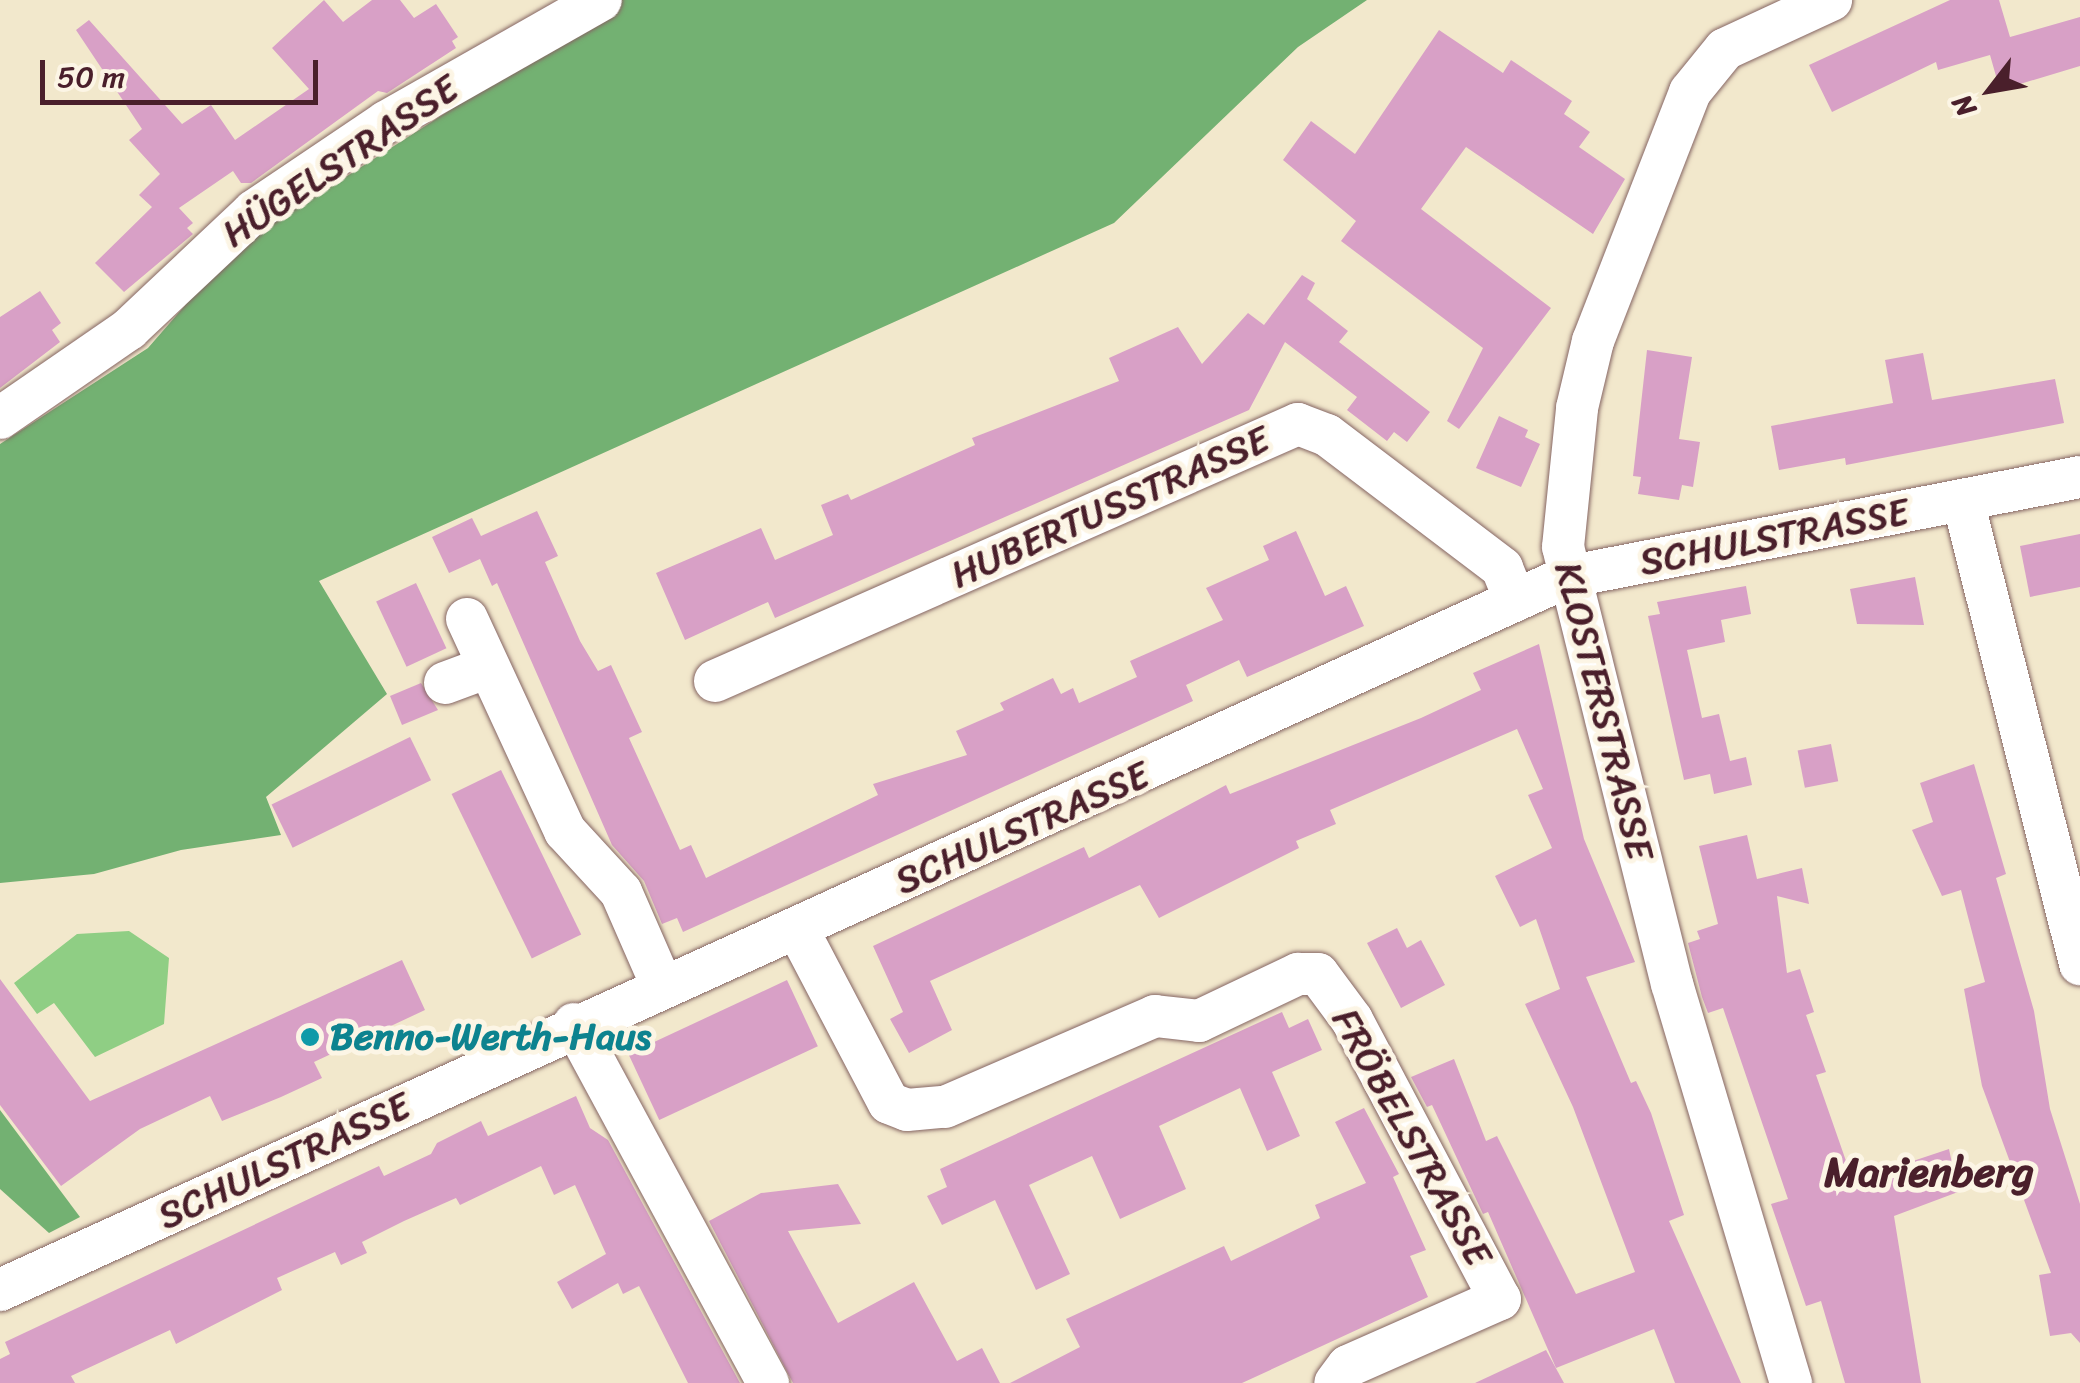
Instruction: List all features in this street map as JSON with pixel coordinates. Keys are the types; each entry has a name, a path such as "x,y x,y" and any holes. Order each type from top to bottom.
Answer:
{"street":[{"name":"KLOSTERSTRASSE","path":"1791,1383 1672,984 1567,577 1565,530 1589,358 1642,202 1690,92 1725,49 1832,0"},
{"name":"HÜGELSTRASSE","path":"0,418 129,329 254,211 386,122 580,6"},
{"name":"HUBERTUSSTRASSE","path":"715,681 1298,424 1327,435 1502,568 1515,601"},
{"name":"SCHULSTRASSE","path":"0,1290 574,1024 798,930 1567,577 2080,478"},
{"path":"1964,501 2069,866 2080,964"},
{"path":"467,619 565,831 621,892 662,986"},
{"path":"445,683 488,667"},
{"name":"FRÖBELSTRASSE","path":"798,930 889,1103 907,1110 946,1106 1156,1016 1199,1021 1298,974 1318,974 1360,1036 1500,1300 1348,1366 1335,1383"},
{"path":"574,1024 768,1383"}],"green space":[{"path":"622,0 1367,0 1298,47 1114,223 319,581 387,694 266,797 281,835 181,850 94,874 0,883 0,444 148,348 236,247"},
{"path":"129,931 169,958 164,1024 95,1057 54,1003 37,1014 14,983 77,934"},
{"path":"0,1110 80,1217 49,1233 0,1189"}],"building":[{"path":"324,0 343,22 372,0 400,0 414,18 436,4 458,37 452,41 456,48 387,93 378,91 251,183 241,183 233,171 179,208 193,223 187,228 193,234 124,292 95,263 152,207 139,195 160,174 129,140 142,129 76,30 89,20 182,124 211,105 235,140 309,89 272,48"},
{"path":"1950,0 1999,0 2010,37 2080,17 2080,66 2000,90 1990,55 1938,70 1936,62 1832,112 1809,65"},
{"path":"1439,30 1503,73 1511,60 1572,101 1564,114 1590,132 1579,147 1625,179 1593,234 1466,147 1421,209 1551,308 1459,429 1447,421 1483,348 1341,241 1356,221 1283,160 1311,121 1355,154"},
{"path":"1302,275 1315,283 1307,299 1348,331 1339,342 1430,412 1407,442 1394,432 1387,441 1347,410 1357,397 1285,342 1249,410 775,618 768,602 685,640 656,573 761,528 775,560 833,535 821,505 848,494 851,500 975,445 972,438 1119,381 1109,358 1178,327 1202,364 1248,313 1264,325"},
{"path":"40,291 61,323 52,330 60,342 0,388 0,317"},
{"path":"1647,350 1692,357 1679,439 1700,442 1693,487 1682,485 1679,500 1638,494 1641,477 1633,476"},
{"path":"1923,353 1932,400 2055,379 2064,423 1846,465 1845,458 1779,470 1771,426 1893,403 1885,360"},
{"path":"1499,416 1528,430 1525,437 1540,444 1521,487 1476,468"},
{"path":"537,511 558,556 545,562 580,641 598,671 611,665 642,732 629,738 680,850 691,845 706,878 878,795 873,784 967,755 956,731 1004,710 1000,703 1053,678 1061,694 1073,688 1079,703 1137,677 1130,661 1223,620 1206,588 1269,560 1263,546 1296,531 1325,596 1346,586 1364,626 1247,677 1239,660 1186,685 1193,701 683,932 677,918 662,924 644,881 612,845 497,583 492,586 480,559 449,573 432,537 472,518 481,536"},
{"path":"2080,534 2080,587 2030,597 2020,546"},
{"path":"1915,577 1924,625 1857,624 1850,589"},
{"path":"416,583 446,648 407,667 376,602"},
{"path":"1746,586 1751,614 1721,620 1725,642 1687,650 1702,718 1719,714 1730,761 1746,757 1752,785 1714,794 1710,774 1684,780 1648,616 1660,614 1657,602"},
{"path":"1539,644 1584,839 1635,962 1586,977 1631,1083 1636,1081 1651,1113 1684,1215 1669,1221 1741,1383 1675,1383 1654,1329 1556,1368 1488,1212 1483,1214 1432,1105 1427,1107 1411,1077 1454,1059 1486,1141 1497,1136 1576,1294 1635,1272 1573,1107 1525,1004 1560,989 1536,919 1520,927 1495,876 1552,848 1528,795 1543,789 1517,729 1330,810 1336,824 1296,841 1299,848 1159,918 1140,885 930,981 952,1030 909,1053 890,1019 903,1012 873,946 1084,847 1089,858 1226,785 1230,794 1421,718 1481,690 1473,673"},
{"path":"421,683 438,710 402,725 390,696"},
{"path":"410,737 431,780 293,848 272,805"},
{"path":"1831,744 1838,781 1805,788 1798,750"},
{"path":"1974,764 2006,874 1996,878 2034,1011 2050,1109 2080,1204 2080,1343 2071,1333 2050,1336 2039,1275 2051,1273 1982,1086 1964,989 1985,982 1961,890 1942,896 1912,830 1933,822 1920,783"},
{"path":"501,770 581,934 532,959 452,794"},
{"path":"1747,835 1757,879 1802,868 1809,904 1777,896 1787,973 1800,969 1814,1012 1806,1015 1826,1072 1816,1075 1853,1181 1949,1149 1958,1192 1894,1216 1921,1383 1845,1383 1821,1301 1806,1306 1771,1204 1788,1199 1723,1008 1708,1013 1702,997 1688,943 1700,939 1697,931 1718,924 1699,846"},
{"path":"1397,928 1407,948 1421,940 1445,985 1401,1008 1367,943"},
{"path":"402,960 425,1010 314,1062 322,1078 281,1097 222,1121 210,1096 140,1129 61,1186 0,1105 0,979 90,1101"},
{"path":"787,980 818,1046 659,1120 628,1054"},
{"path":"1282,1012 1289,1028 1308,1019 1322,1050 1272,1072 1300,1136 1267,1151 1240,1088 1159,1126 1186,1189 1120,1219 1092,1156 1029,1185 1070,1274 1036,1290 995,1200 942,1225 927,1196 947,1187 940,1169"},
{"path":"576,1096 590,1128 608,1140 740,1383 688,1383 639,1286 623,1294 618,1283 572,1309 557,1282 606,1254 575,1185 554,1195 541,1166 460,1205 456,1198 404,1221 362,1242 367,1253 341,1265 335,1252 277,1278 282,1290 176,1344 170,1330 71,1376 75,1383 0,1383 0,1359 10,1354 5,1342 379,1166 384,1176 431,1154 437,1143 481,1121 488,1136"},
{"path":"1364,1108 1399,1174 1393,1177 1426,1250 1410,1256 1428,1297 1242,1383 1010,1383 1080,1347 1066,1319 1224,1246 1231,1261 1320,1218 1315,1205 1366,1183 1335,1122"},
{"path":"838,1184 861,1224 788,1231 838,1323 914,1282 957,1361 982,1348 1000,1383 793,1383 709,1221 761,1193"},
{"path":"1546,1350 1564,1383 1475,1383"}],"place":[{"name":"Benno-Werth-Haus","path":"310,1037"}],"district":[{"name":"Marienberg","path":"1929,1172"}]}
